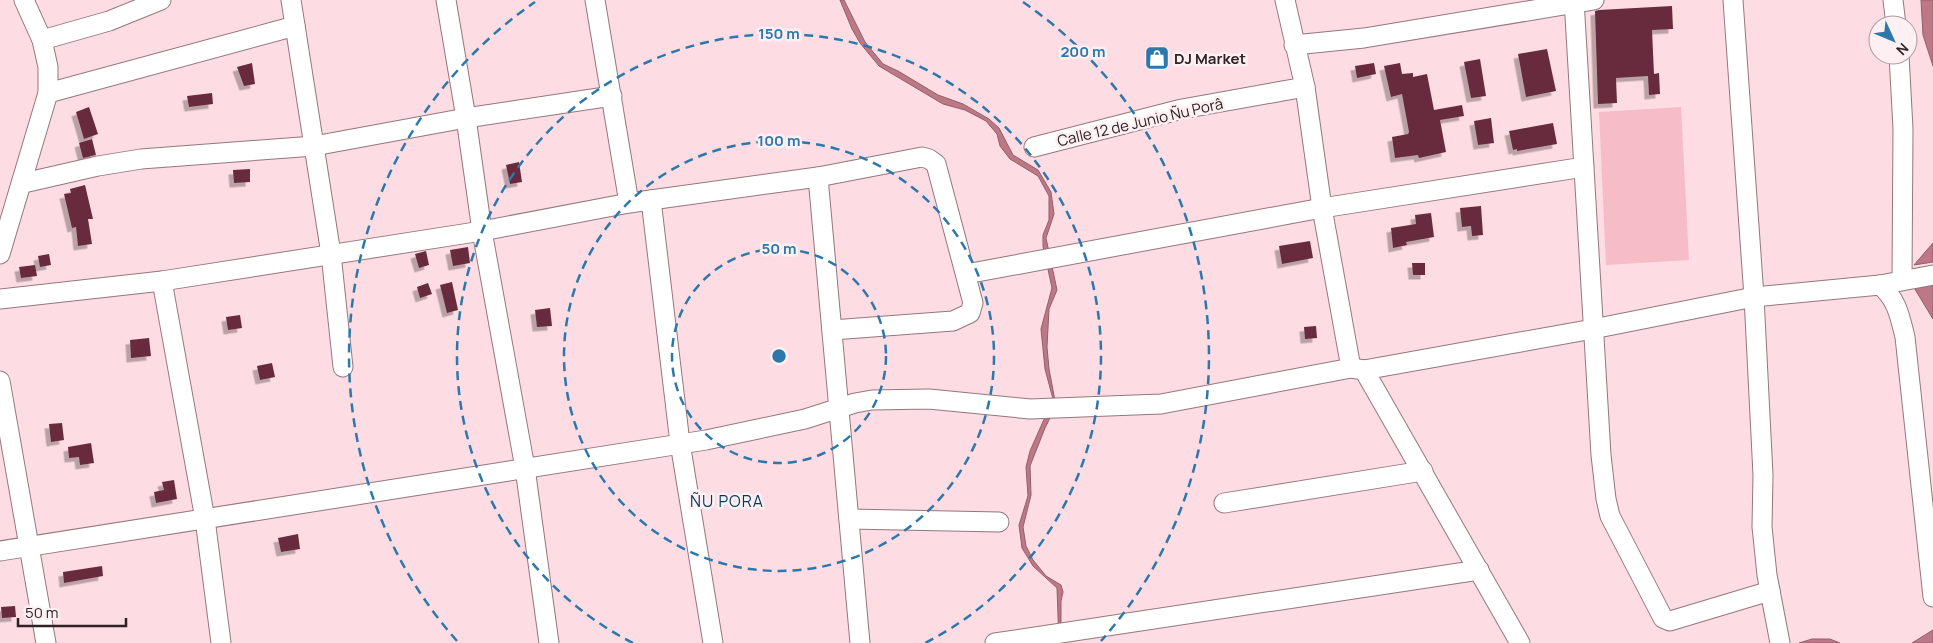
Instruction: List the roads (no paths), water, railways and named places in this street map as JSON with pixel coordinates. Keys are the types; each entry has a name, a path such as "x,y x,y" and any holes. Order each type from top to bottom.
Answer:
{"street":[{"path":"0,254 48,93 48,67 42,40 24,0"},
{"path":"42,40 109,21 161,0"},
{"path":"291,0 331,254 343,367"},
{"path":"446,0 466,118 482,230 525,468 549,643"},
{"path":"595,0 630,203"},
{"path":"1285,0 1305,87 1322,208 1358,369 1423,471 1520,643"},
{"path":"1733,0 1754,297 1763,475 1762,527 1770,591 1780,643"},
{"path":"1893,0 1895,15"},
{"path":"1294,45 1364,38 1581,1 1584,167 1601,455 1606,499 1615,529 1663,618 1670,621 1770,591"},
{"path":"48,93 294,26"},
{"path":"1900,65 1903,129 1902,280"},
{"name":"Calle 12 de Junio Ñu Porâ","path":"1034,147 1182,109 1305,87"},
{"path":"22,181 28,182 98,166 141,160 314,146 466,118 612,96"},
{"path":"0,299 162,281 482,230 630,203 818,177 922,158 929,159 936,164 966,274 973,303 970,313 953,321 832,330"},
{"path":"966,274 1322,208 1584,167"},
{"path":"818,177 860,643"},
{"path":"651,200 680,443 713,643"},
{"path":"0,551 706,440 805,419 839,407 872,400 929,400 1030,409 1161,404 1593,329 1754,297 1880,285 1928,276"},
{"path":"162,281 205,519 221,643"},
{"path":"1880,285 1889,292 1897,306 1905,337 1933,596"},
{"path":"0,381 46,643"},
{"path":"1224,503 1423,471"},
{"path":"849,519 999,522"},
{"path":"995,643 1479,570"}],"place":[{"name":"DJ Market","path":"1157,58"}],"district":[{"name":"ÑU PORA","path":"727,501"}]}
